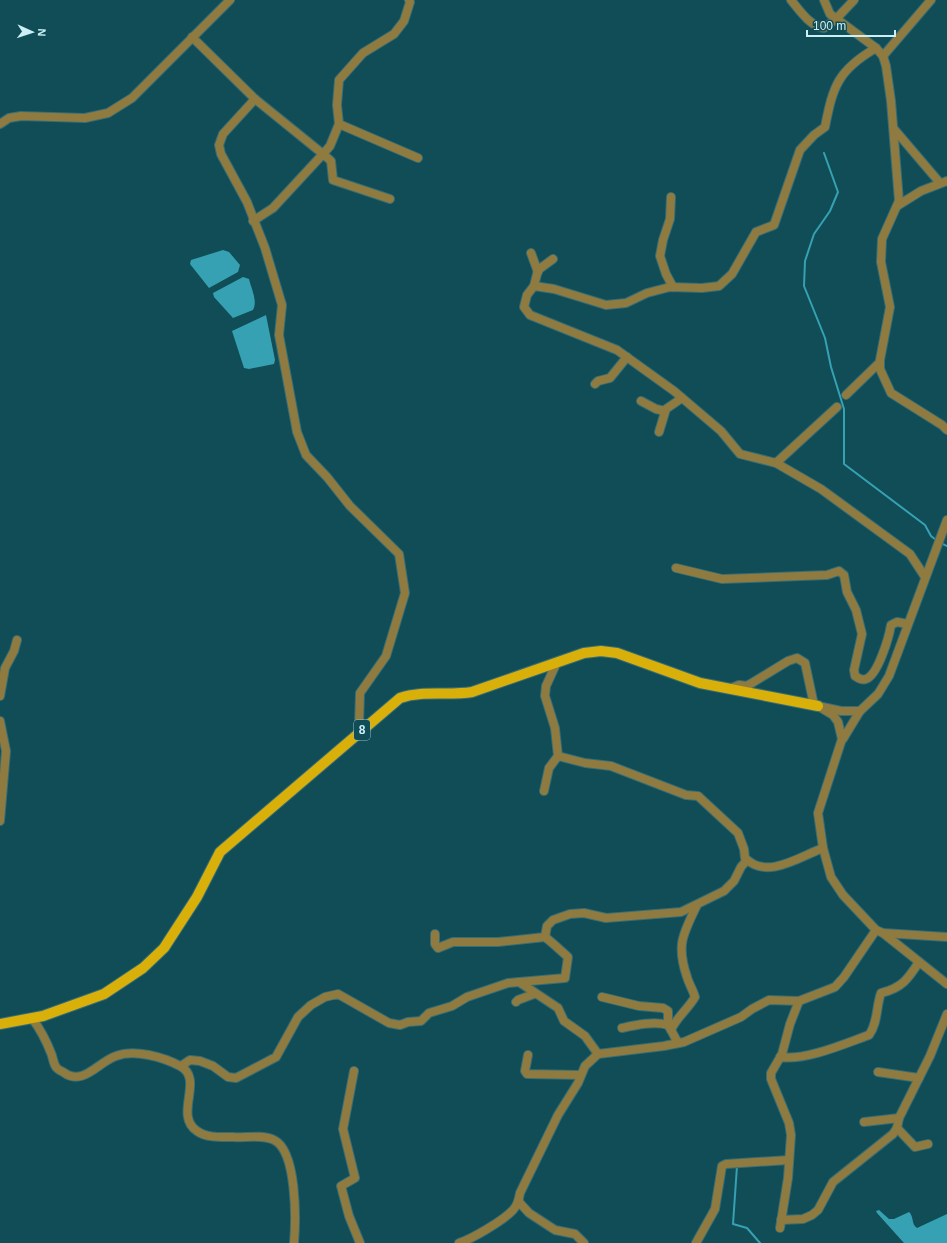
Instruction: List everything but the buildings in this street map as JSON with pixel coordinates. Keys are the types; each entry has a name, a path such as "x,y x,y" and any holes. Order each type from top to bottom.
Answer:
{"main road":[{"name":"8","path":"0,1024 43,1016 104,994 143,968 164,948 196,897 220,852 400,698 410,694 458,694 472,692 584,653 601,652 617,653 700,683 816,705"}],"street":[{"path":"0,124 9,118 21,116 86,118 108,113 132,98 230,0"},
{"path":"253,221 274,208 330,146 339,124 337,105 338,80 363,53 394,34 404,21 410,2 409,0"},
{"path":"791,0 809,21 818,27 824,28 836,19 854,0"},
{"path":"824,0 830,14 876,48 883,56 886,66 894,129 899,201 882,239 881,262 890,307 880,369 892,393 942,425 947,430"},
{"path":"883,56 931,0"},
{"path":"192,37 254,99 332,161 334,180 390,199"},
{"path":"534,286 554,289 606,305 626,303 647,293 673,287 702,288 719,286 732,274 756,232 774,226 800,150 824,127 829,104 835,87 851,65 876,48"},
{"path":"254,99 223,134 219,145 221,154 247,202 253,221 265,248 282,305 280,335 297,432 306,455 327,477 350,506 399,554 405,593 386,656 360,693 359,725 361,731"},
{"path":"339,124 418,158"},
{"path":"894,129 943,182 921,191 897,206"},
{"path":"671,197 670,219 663,240 660,256 666,274 673,287"},
{"path":"530,253 538,272"},
{"path":"553,259 538,272 534,286 527,296 524,306 530,315 617,350 628,357 721,430 740,454 776,463 827,493 910,554 925,577"},
{"path":"595,384 598,381 610,378 628,357"},
{"path":"846,395 880,362"},
{"path":"658,432 665,411 682,398"},
{"path":"641,401 656,409 665,411"},
{"path":"776,463 837,407"},
{"path":"947,520 889,676 878,694 860,711 844,733 818,814 823,848 831,876 843,895 879,932 947,984"},
{"path":"676,568 722,579 827,575 839,571 844,574 847,592 861,624 862,634 854,670 855,676 862,680 867,679 872,674 885,648 892,625 897,622 908,624"},
{"path":"0,696 5,668 14,651 17,640"},
{"path":"729,689 740,685 747,686 788,661 797,658 805,663 816,705 833,715 838,722 842,739"},
{"path":"544,791 549,768 558,756 555,728 545,696 546,686 557,662"},
{"path":"816,705 841,711 860,711"},
{"path":"0,721 6,751 0,821"},
{"path":"558,756 585,763 611,766 686,795 698,796 738,833 747,860 759,867 770,868 823,848"},
{"path":"545,937 547,926 553,920 570,914 584,913 606,918 674,914 697,905 724,891 734,882 741,867 747,860"},
{"path":"669,1028 688,1008 694,997 686,976 680,950 683,933 697,905"},
{"path":"879,932 947,937"},
{"path":"459,1243 468,1240 494,1224 513,1210 519,1202 520,1192 536,1165 558,1115 568,1103 585,1066 598,1054 678,1043 741,1017 769,1000 799,1001 834,986 844,977 879,932"},
{"path":"181,1066 190,1060 200,1061 213,1066 228,1077 236,1078 243,1075 276,1057 298,1016 310,1005 331,995 338,994 389,1023 400,1026 408,1022 421,1021 429,1014 452,1006 467,997 508,983 565,978 568,957 559,951 554,944 545,937 498,942 492,940 452,942 438,948 435,944 435,934"},
{"path":"780,1057 791,1059 804,1057 869,1035 874,1028 881,993 896,990 905,982 919,962"},
{"path":"519,982 534,994 540,995 558,1008 564,1021 585,1036 598,1054"},
{"path":"516,1002 534,994"},
{"path":"602,997 639,1006 663,1008 668,1011 669,1028 678,1043"},
{"path":"799,1001 780,1057 771,1073 771,1079 789,1123 788,1178 781,1224 803,1219 812,1215 818,1210 833,1182 893,1134 897,1128 898,1118 919,1078 947,1014"},
{"path":"32,1018 40,1029 56,1067 68,1076 78,1077 87,1074 116,1055 142,1054 181,1066 188,1074 190,1086 186,1112 190,1124 196,1131 212,1136 264,1137 275,1140 283,1148 288,1161 292,1184 294,1243"},
{"path":"622,1028 644,1024 662,1024 669,1028"},
{"path":"528,1055 525,1071 527,1074 581,1075"},
{"path":"354,1071 343,1129 355,1178 341,1186 349,1216 360,1243"},
{"path":"878,1072 919,1078"},
{"path":"864,1122 898,1118"},
{"path":"897,1128 915,1147 928,1144"},
{"path":"696,1243 716,1209 722,1166 726,1164 789,1160"},
{"path":"519,1202 529,1213 555,1230 575,1234 584,1243"}],"water":[{"path":"223,250 229,252 240,265 238,272 209,288 190,264 191,260"},
{"path":"243,277 249,279 255,303 253,310 233,318 214,297 213,293"},
{"path":"266,315 275,360 274,364 249,369 244,368 232,331"},
{"path":"879,1210 889,1219 894,1219 909,1212 917,1228 947,1214 947,1243 904,1243 877,1213 876,1211"}],"waterway":[{"path":"824,153 838,192 830,211 814,234 805,261 804,286 825,338 831,367 844,409 844,464 925,525 931,536 936,540"},
{"path":"941,543 947,546"},
{"path":"737,1166 733,1224 747,1228 760,1243"}]}
